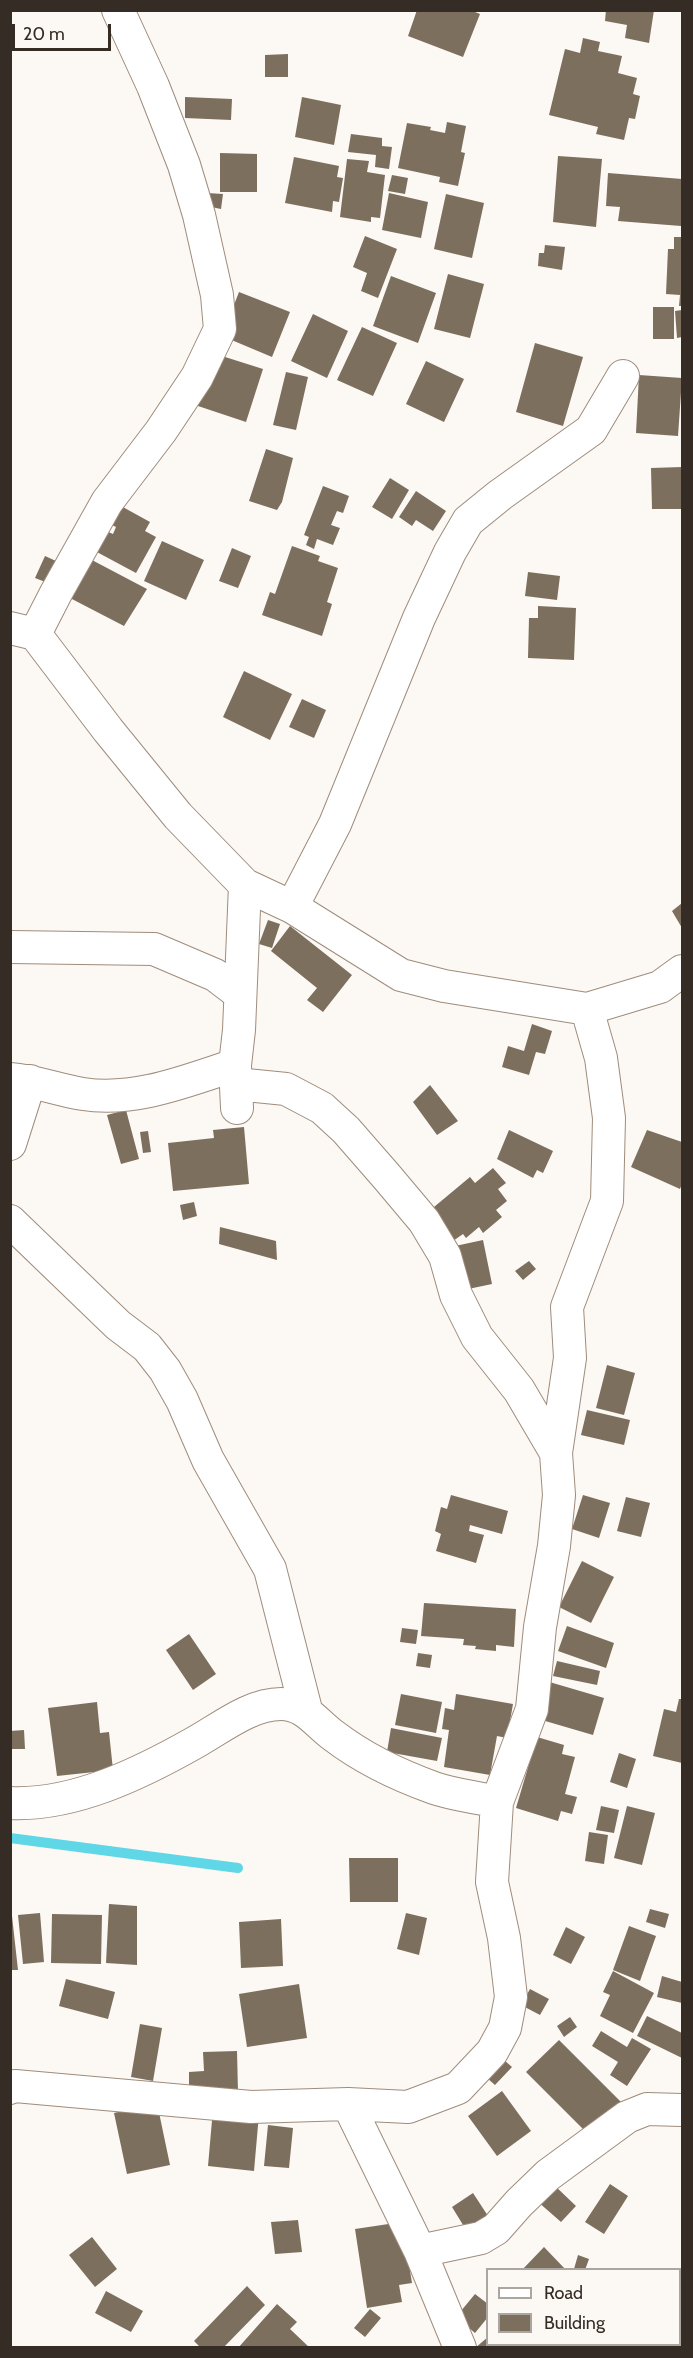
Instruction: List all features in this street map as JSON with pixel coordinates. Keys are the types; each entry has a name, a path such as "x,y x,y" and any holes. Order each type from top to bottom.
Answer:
{"street":[{"path":"118,10 153,86 184,165 199,215 217,296 220,329 197,377 161,431 107,502 56,593 23,631 178,816 245,885 292,907 401,975 444,986 587,1009 660,987 682,971"},
{"path":"292,907 335,824 419,618 468,521 500,495 591,430 623,376"},
{"path":"236,1086 245,885"},
{"path":"10,947 154,949 215,975 240,994"},
{"path":"10,2088 15,2086 252,2107 348,2103 408,2107 458,2088 492,2052 505,2028 511,1997 504,1938 492,1882 497,1802 532,1709 540,1627 554,1546 559,1495 556,1453 570,1358 567,1307 606,1201 609,1118 601,1058 587,1009"},
{"path":"10,1144 20,1080 83,1094 127,1096 166,1087 236,1086 286,1089 322,1108 346,1130 424,1221 445,1256 456,1295 477,1337 519,1390 556,1453"},
{"path":"10,1221 118,1325 147,1347 165,1370 182,1400 208,1460 270,1569 306,1710"},
{"path":"10,1803 25,1804 96,1790 167,1758 258,1707 283,1704 306,1710 331,1734 362,1757 436,1789 497,1802"},
{"path":"348,2103 420,2251 460,2348"},
{"path":"420,2251 481,2238 496,2229 548,2175 627,2117 647,2109 682,2110"}],"building":[{"path":"417,10 470,10 480,14 463,57 408,36"},
{"path":"606,10 654,10 649,43 625,38 627,25 605,21"},
{"path":"583,38 600,42 598,51 622,56 618,73 637,78 633,94 640,96 635,119 629,118 624,140 596,134 598,127 549,115 565,49 580,53"},
{"path":"288,54 288,77 265,77 265,55"},
{"path":"185,97 232,99 231,120 185,118"},
{"path":"302,97 341,105 334,145 295,137"},
{"path":"447,122 466,126 461,152 465,153 458,186 439,182 440,177 398,168 407,123 431,127 430,130 445,133"},
{"path":"351,134 382,138 382,146 392,147 389,169 375,167 376,155 348,152"},
{"path":"220,153 257,154 257,192 220,192"},
{"path":"558,156 602,159 596,227 553,222"},
{"path":"294,157 339,166 337,177 343,178 339,202 333,201 332,212 285,203"},
{"path":"347,159 369,161 367,172 385,175 380,218 371,217 371,222 340,217"},
{"path":"608,173 682,179 681,226 618,221 620,207 606,206"},
{"path":"392,175 408,178 405,194 388,191"},
{"path":"207,193 223,194 221,209 206,206"},
{"path":"389,193 428,202 421,238 382,230"},
{"path":"446,194 484,203 472,258 434,249"},
{"path":"365,236 397,249 378,298 361,291 367,273 353,267"},
{"path":"674,237 682,237 682,306 679,306 680,295 666,294 668,249 674,249"},
{"path":"545,245 565,247 562,270 538,266 539,253 544,253"},
{"path":"448,274 484,284 470,338 434,329"},
{"path":"391,276 436,293 418,343 373,326"},
{"path":"239,292 290,312 272,357 222,336"},
{"path":"653,307 674,307 674,339 653,339"},
{"path":"682,310 682,337 677,338 675,311"},
{"path":"313,314 348,331 327,378 291,361"},
{"path":"362,327 397,343 373,396 337,380"},
{"path":"535,343 583,357 563,426 516,412"},
{"path":"203,350 263,369 246,422 186,402"},
{"path":"426,361 464,379 444,422 406,404"},
{"path":"286,372 308,377 296,430 273,425"},
{"path":"639,375 682,378 678,436 636,433"},
{"path":"266,449 293,458 282,502 277,510 249,501"},
{"path":"682,467 682,509 652,509 651,468"},
{"path":"390,478 409,490 392,519 372,507"},
{"path":"323,486 349,496 343,513 337,511 331,525 340,528 333,545 317,539 314,549 306,545 309,537 304,535"},
{"path":"416,491 446,511 433,531 416,520 412,526 399,517"},
{"path":"121,506 150,522 145,531 156,537 136,573 95,551 106,531 113,534 116,527 112,525"},
{"path":"162,541 204,560 186,600 144,581"},
{"path":"292,546 320,556 318,561 338,568 327,602 332,604 322,636 262,615 270,592 275,594"},
{"path":"232,548 251,556 238,588 219,581"},
{"path":"45,556 56,561 48,583 35,578"},
{"path":"90,559 147,589 124,626 70,598"},
{"path":"528,572 560,576 557,600 525,596"},
{"path":"538,606 576,608 574,660 528,658 529,618 538,618"},
{"path":"244,671 292,694 270,740 223,717"},
{"path":"302,699 326,710 314,738 289,727"},
{"path":"682,903 682,928 672,911"},
{"path":"268,920 280,924 272,948 259,944"},
{"path":"290,926 352,975 323,1012 307,1000 317,988 271,951"},
{"path":"532,1024 552,1031 545,1054 536,1052 529,1075 502,1067 508,1046 524,1051"},
{"path":"430,1085 458,1121 437,1135 413,1102"},
{"path":"126,1110 139,1159 121,1164 107,1115"},
{"path":"244,1127 249,1184 173,1191 168,1143 214,1138 213,1130"},
{"path":"509,1130 553,1151 543,1173 537,1170 533,1178 497,1159"},
{"path":"647,1130 682,1142 680,1189 631,1167"},
{"path":"148,1131 151,1152 143,1153 140,1132"},
{"path":"493,1168 506,1183 498,1189 507,1201 496,1210 502,1217 483,1233 479,1227 466,1238 463,1234 453,1241 428,1212 470,1177 475,1183"},
{"path":"194,1202 197,1216 183,1220 180,1205"},
{"path":"220,1227 276,1241 277,1260 219,1244"},
{"path":"483,1240 492,1284 454,1292 446,1248"},
{"path":"529,1261 536,1269 523,1280 515,1271"},
{"path":"607,1365 635,1373 624,1415 596,1408"},
{"path":"587,1410 630,1420 624,1445 581,1435"},
{"path":"451,1495 508,1511 502,1534 470,1525 469,1531 484,1535 476,1563 436,1551 441,1534 435,1531 441,1507 447,1509"},
{"path":"583,1495 610,1503 599,1538 572,1529"},
{"path":"626,1497 650,1503 641,1537 617,1531"},
{"path":"582,1561 614,1577 591,1623 559,1607"},
{"path":"424,1603 516,1609 514,1647 496,1645 496,1651 475,1649 476,1646 463,1645 464,1639 421,1636"},
{"path":"567,1626 614,1643 606,1668 558,1651"},
{"path":"402,1628 418,1630 416,1644 400,1642"},
{"path":"189,1634 216,1674 193,1690 166,1650"},
{"path":"418,1653 432,1655 430,1668 416,1666"},
{"path":"557,1661 600,1671 597,1685 553,1676"},
{"path":"546,1681 604,1698 593,1735 535,1718"},
{"path":"401,1694 442,1702 436,1733 395,1725"},
{"path":"456,1694 513,1704 507,1738 497,1736 490,1775 444,1767 449,1730 442,1729 445,1708 454,1710"},
{"path":"679,1699 682,1699 682,1763 653,1756 664,1709 676,1712"},
{"path":"97,1702 100,1733 109,1732 113,1770 57,1776 48,1708"},
{"path":"391,1728 442,1738 437,1761 387,1752"},
{"path":"24,1730 25,1749 10,1749 10,1731"},
{"path":"537,1737 564,1745 562,1754 575,1757 565,1794 577,1797 572,1814 561,1811 558,1821 516,1808"},
{"path":"619,1753 636,1759 627,1788 610,1782"},
{"path":"601,1806 619,1810 614,1833 596,1830"},
{"path":"627,1806 655,1813 642,1865 614,1858"},
{"path":"589,1832 608,1835 604,1864 585,1861"},
{"path":"349,1858 398,1858 398,1902 350,1902"},
{"path":"109,1904 137,1906 137,1965 106,1963"},
{"path":"650,1909 669,1914 665,1928 646,1922"},
{"path":"40,1913 44,1962 23,1964 18,1915"},
{"path":"406,1913 427,1918 419,1955 397,1949"},
{"path":"52,1914 102,1915 101,1964 51,1963"},
{"path":"12,1916 18,1970 10,1970 10,1917"},
{"path":"281,1919 283,1966 241,1968 239,1922"},
{"path":"629,1926 656,1936 640,1981 613,1970"},
{"path":"566,1927 585,1937 571,1964 553,1955"},
{"path":"613,1971 654,1993 633,2033 600,2016 610,1995 603,1992"},
{"path":"662,1976 682,1982 682,2003 657,1997"},
{"path":"66,1979 115,1992 108,2019 59,2006"},
{"path":"299,1984 307,2038 247,2047 239,1994"},
{"path":"530,1989 549,1999 540,2015 521,2005"},
{"path":"647,2016 682,2033 682,2058 637,2036"},
{"path":"570,2017 577,2027 564,2037 557,2026"},
{"path":"140,2024 162,2028 153,2081 131,2077"},
{"path":"601,2031 627,2047 632,2038 651,2049 627,2086 610,2075 618,2062 592,2046"},
{"path":"559,2040 623,2104 590,2136 526,2072"},
{"path":"237,2051 238,2092 189,2094 189,2072 204,2071 203,2052"},
{"path":"504,2060 512,2067 495,2085 487,2078"},
{"path":"502,2091 531,2131 497,2156 468,2116"},
{"path":"157,2103 170,2165 127,2174 114,2113"},
{"path":"213,2109 259,2114 254,2171 208,2166"},
{"path":"268,2125 293,2128 289,2168 264,2166"},
{"path":"553,2184 576,2206 561,2222 537,2201"},
{"path":"610,2184 628,2196 604,2234 585,2222"},
{"path":"473,2193 490,2219 468,2233 452,2207"},
{"path":"298,2220 302,2252 275,2254 271,2222"},
{"path":"402,2222 412,2283 399,2285 402,2302 367,2308 355,2229"},
{"path":"92,2237 117,2269 95,2287 69,2255"},
{"path":"544,2247 564,2268 524,2268"},
{"path":"578,2255 589,2259 586,2268 574,2268"},
{"path":"247,2286 265,2305 223,2348 201,2348 194,2341"},
{"path":"106,2291 143,2311 131,2332 95,2313"},
{"path":"475,2294 486,2302 486,2319 475,2333 456,2317"},
{"path":"277,2304 297,2322 290,2329 310,2348 238,2348"},
{"path":"370,2309 381,2318 365,2337 354,2328"},
{"path":"486,2339 486,2346 499,2346 500,2348 475,2348"},
{"path":"629,2346 678,2346 681,2348 628,2348"}],"waterway":[{"path":"10,1838 238,1868"}]}
